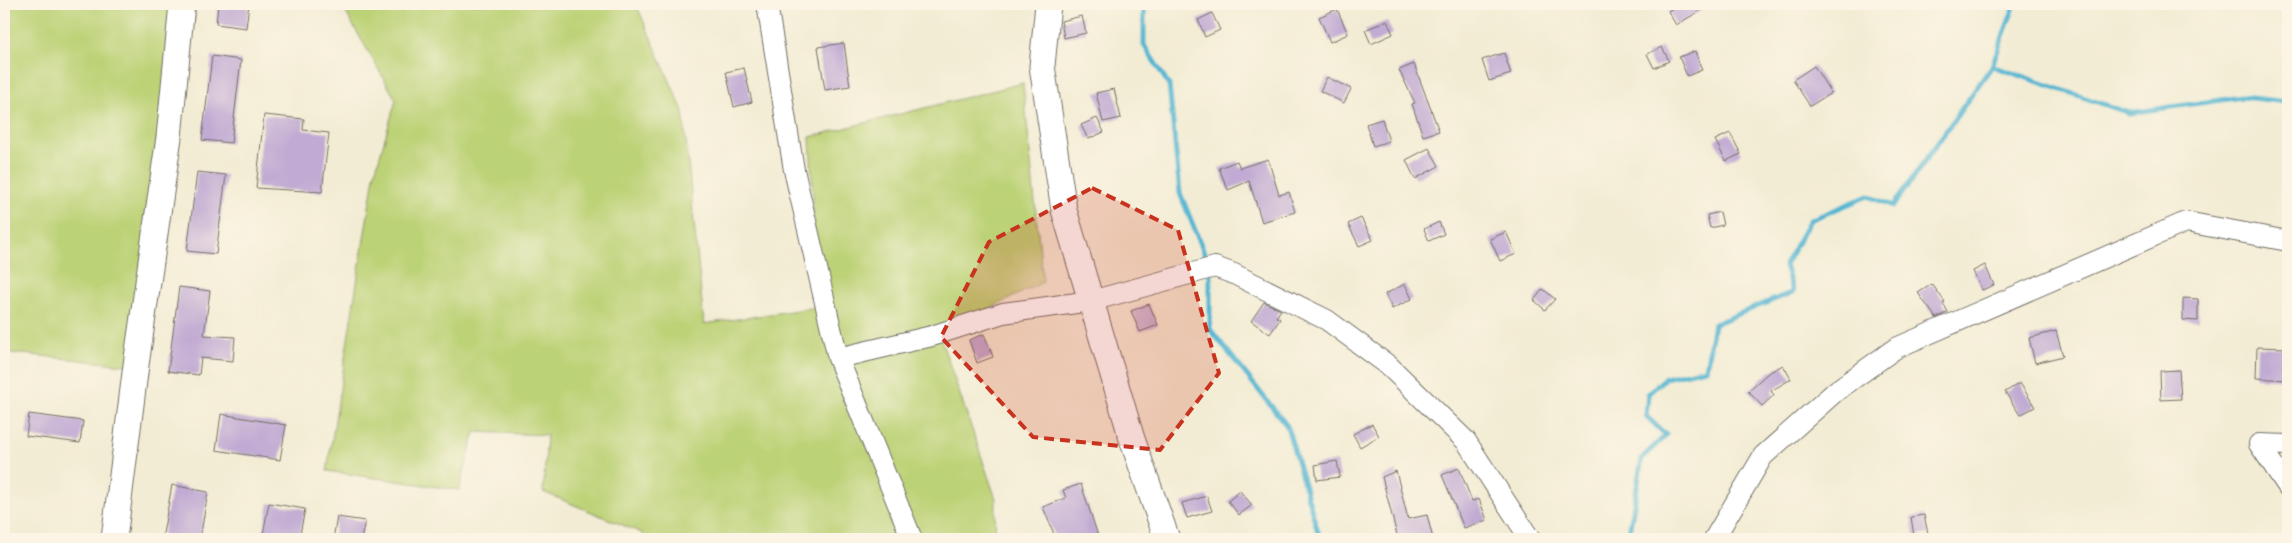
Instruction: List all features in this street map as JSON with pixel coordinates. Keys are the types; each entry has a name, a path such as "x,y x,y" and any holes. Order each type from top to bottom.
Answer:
{"street":[{"path":"114,539 136,365 169,137 182,4"},
{"path":"767,4 794,170 838,358 912,539"},
{"path":"1048,4 1042,66 1064,210 1132,439 1167,539"},
{"path":"1714,539 1763,456 1836,391 1896,348 2186,222 2288,241"},
{"path":"838,358 932,336 1002,313 1091,301 1214,267 1234,274 1328,320 1388,365 1466,441 1530,539"},
{"path":"2288,445 2259,444 2288,487"}],"highlighted area":[{"path":"1092,188 1178,230 1219,373 1160,450 1033,437 941,337 989,242"}],"green space":[{"path":"4,4 196,4 144,367 4,352"},
{"path":"341,4 636,4 683,111 704,324 818,307 810,137 1023,83 1043,282 939,334 996,499 995,539 642,539 642,533 543,492 547,435 475,432 459,490 327,471 374,176 396,100"}],"building":[{"path":"218,4 249,4 246,28 216,24"},
{"path":"1679,4 1712,4 1676,25 1668,11"},
{"path":"1337,9 1348,34 1330,42 1319,17"},
{"path":"1212,13 1220,30 1205,37 1198,20"},
{"path":"1082,16 1086,33 1064,38 1061,21"},
{"path":"1387,21 1393,34 1371,44 1365,30"},
{"path":"844,43 850,86 825,90 818,47"},
{"path":"1662,47 1669,61 1654,68 1647,54"},
{"path":"1695,51 1702,70 1687,76 1679,57"},
{"path":"1504,53 1511,74 1489,81 1482,60"},
{"path":"212,56 241,60 231,143 202,140"},
{"path":"1414,64 1439,131 1423,136 1412,104 1415,103 1399,70"},
{"path":"1814,66 1831,93 1810,106 1793,80"},
{"path":"744,68 752,102 734,107 726,72"},
{"path":"1327,77 1351,89 1344,103 1320,91"},
{"path":"1114,89 1121,118 1103,122 1096,93"},
{"path":"264,115 304,119 303,130 329,133 322,192 256,188"},
{"path":"1097,118 1104,132 1088,139 1081,125"},
{"path":"1382,119 1389,141 1373,146 1366,124"},
{"path":"1730,133 1741,154 1726,161 1715,140"},
{"path":"1429,148 1439,166 1415,179 1406,160"},
{"path":"1268,159 1279,195 1289,192 1295,212 1262,222 1249,181 1228,190 1219,168 1237,161 1240,168"},
{"path":"197,172 226,175 216,254 187,251"},
{"path":"1720,212 1723,225 1710,228 1707,215"},
{"path":"1361,218 1373,240 1359,246 1348,224"},
{"path":"1439,222 1444,234 1429,241 1424,229"},
{"path":"1506,232 1516,254 1500,261 1490,239"},
{"path":"1985,265 1994,285 1982,290 1973,271"},
{"path":"1405,284 1412,299 1392,309 1385,294"},
{"path":"1932,284 1945,302 1943,303 1948,312 1936,318 1918,293"},
{"path":"179,287 210,291 204,335 235,337 233,361 201,358 199,375 168,371"},
{"path":"1543,289 1555,299 1545,310 1534,300"},
{"path":"2183,298 2198,299 2198,321 2183,320"},
{"path":"1264,302 1281,310 1276,317 1280,319 1270,334 1251,321"},
{"path":"1149,304 1158,325 1140,332 1131,311"},
{"path":"2056,331 2063,356 2035,363 2029,338"},
{"path":"984,334 993,357 977,363 969,340"},
{"path":"2257,347 2288,348 2288,380 2256,378"},
{"path":"1783,365 1791,379 1771,391 1774,395 1762,406 1748,391 1768,373"},
{"path":"2179,370 2181,399 2161,400 2160,371"},
{"path":"2020,383 2035,407 2020,415 2005,392"},
{"path":"29,414 83,421 80,443 26,436"},
{"path":"221,414 286,425 280,460 216,450"},
{"path":"1372,424 1379,436 1360,447 1353,434"},
{"path":"1337,461 1340,477 1317,480 1315,465"},
{"path":"1459,468 1472,501 1479,499 1487,520 1464,528 1442,475"},
{"path":"1396,471 1408,519 1427,515 1433,539 1398,539 1382,477"},
{"path":"1081,484 1099,539 1056,539 1043,507 1066,498 1063,490"},
{"path":"172,485 208,492 200,539 162,539"},
{"path":"1240,491 1252,505 1239,515 1228,501"},
{"path":"1207,496 1212,511 1187,518 1182,503"},
{"path":"269,503 305,509 299,539 262,539"},
{"path":"1924,515 1928,534 1914,536 1911,517"},
{"path":"337,517 365,521 361,539 333,539"}],"waterway":[{"path":"1144,4 1144,45 1169,85 1180,193 1209,265"},
{"path":"1628,539 1642,458 1666,435 1646,416 1648,394 1665,378 1706,369 1714,324 1793,292 1785,265 1810,220 1868,196 1893,206 1992,66 2015,4"},
{"path":"1992,66 2129,113 2242,97 2288,102"},
{"path":"1210,273 1210,329 1287,426 1320,539"}]}
